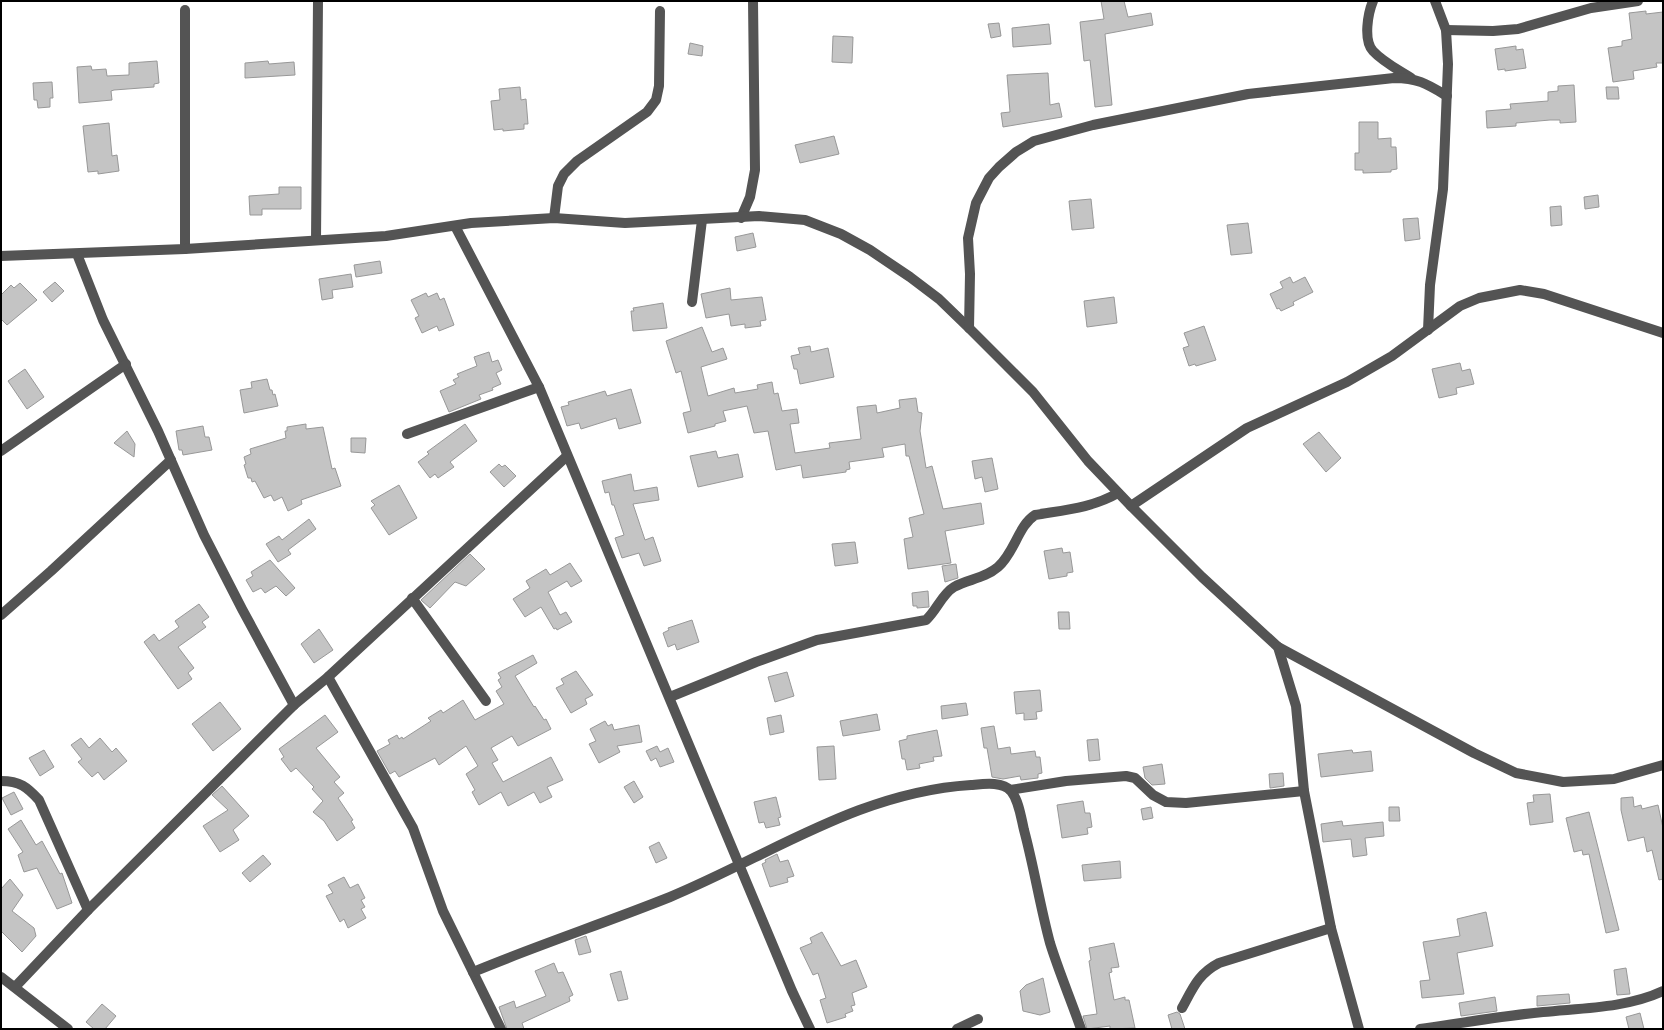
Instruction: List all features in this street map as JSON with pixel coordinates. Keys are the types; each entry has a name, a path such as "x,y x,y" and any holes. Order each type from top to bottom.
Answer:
{"street":[{"path":"316,240 318,1"},
{"path":"741,218 750,197 755,170 753,1"},
{"path":"1373,1 1368,11 1368,38 1372,50 1411,78"},
{"path":"1428,330 1430,285 1443,189 1448,64 1446,30 1435,1"},
{"path":"1446,30 1493,31 1518,29 1591,8 1638,1"},
{"path":"185,10 185,249"},
{"path":"554,218 558,186 564,174 578,161 647,112 656,100 659,86 660,11"},
{"path":"969,328 970,274 968,238 976,204 989,178 1016,152 1034,141 1093,125 1248,94 1394,78 1411,78 1424,82 1447,96"},
{"path":"1,256 185,249 386,236 471,223 554,218 625,223 759,216 805,220 841,234 870,250 910,277 939,300 1033,392 1088,461 1131,506 1202,577 1278,647 1474,753 1516,773 1563,782 1614,779 1663,765"},
{"path":"692,302 702,220"},
{"path":"455,226 539,386 710,796 810,1029"},
{"path":"77,254 103,320 126,364 204,534 238,603 294,705"},
{"path":"1131,506 1247,428 1347,382 1392,356 1460,306 1473,300 1499,293 1520,290 1544,294 1663,333"},
{"path":"1,451 126,364"},
{"path":"407,434 539,386"},
{"path":"15,987 88,910 294,705 328,677 567,456"},
{"path":"1,616 171,460"},
{"path":"670,697 756,662 817,640 926,620 935,612 946,593 953,587 978,579 998,567 1014,547 1028,520 1035,515 1087,506 1105,500 1118,492"},
{"path":"412,598 486,701"},
{"path":"1278,647 1296,706 1304,791 1331,928 1359,1029"},
{"path":"328,677 413,828 443,911 501,1029"},
{"path":"1010,790 1066,781 1126,776 1135,778 1153,795 1166,802 1186,803 1304,791"},
{"path":"1,781 14,782 27,787 39,800 88,910"},
{"path":"473,972 528,949 672,896 740,866 842,815 879,802 931,788 984,784 1001,785 1010,790 1015,798 1050,943 1080,1029"},
{"path":"1182,1008 1199,977 1213,966 1331,928"},
{"path":"1,977 68,1029"},
{"path":"1420,1029 1631,1001 1663,991"},
{"path":"957,1029 978,1019"}],"building":[{"path":"1101,1 1124,1 1128,17 1151,13 1153,25 1105,34 1112,105 1095,107 1090,60 1084,61 1080,22 1104,19"},
{"path":"1646,11 1646,14 1663,12 1663,63 1656,63 1657,67 1633,71 1634,79 1613,82 1608,48 1622,46 1622,41 1632,39 1629,13"},
{"path":"999,23 1001,36 991,38 988,24"},
{"path":"1049,24 1051,44 1013,47 1012,28"},
{"path":"833,36 853,37 852,63 832,62"},
{"path":"690,43 703,46 702,56 688,54"},
{"path":"1516,46 1516,50 1523,49 1526,68 1505,71 1505,69 1498,70 1495,49"},
{"path":"157,61 159,83 154,84 154,87 114,90 111,91 112,100 79,103 77,67 91,66 92,70 106,69 107,76 129,75 129,63"},
{"path":"268,61 269,64 294,62 295,75 245,78 245,63"},
{"path":"1048,73 1050,105 1059,103 1062,117 1003,127 1001,113 1010,112 1007,75"},
{"path":"52,82 53,98 50,98 50,107 38,108 37,100 34,100 33,83"},
{"path":"1574,85 1576,122 1560,123 1560,120 1550,120 1516,123 1516,126 1487,128 1486,111 1511,109 1510,104 1548,101 1548,92 1558,91 1558,86"},
{"path":"520,87 521,100 526,99 528,124 524,124 524,129 503,131 503,129 494,130 491,101 500,100 499,89"},
{"path":"1606,87 1618,87 1619,99 1607,99"},
{"path":"1359,122 1378,122 1378,139 1391,138 1391,147 1396,147 1397,169 1391,170 1391,172 1363,173 1363,170 1355,170 1355,153 1359,153"},
{"path":"109,123 112,156 117,155 119,171 98,174 98,171 88,172 83,126"},
{"path":"834,136 839,154 800,163 795,145"},
{"path":"279,187 301,187 301,209 262,209 262,215 250,215 249,196 279,194"},
{"path":"1598,195 1599,207 1585,209 1584,197"},
{"path":"1091,199 1094,228 1072,230 1069,201"},
{"path":"1561,206 1562,225 1551,226 1550,207"},
{"path":"1418,218 1420,239 1405,241 1403,219"},
{"path":"1248,223 1252,253 1231,255 1227,225"},
{"path":"753,233 756,247 737,251 735,237"},
{"path":"380,261 382,273 356,277 354,265"},
{"path":"351,274 353,287 332,290 333,298 322,300 319,279"},
{"path":"1290,277 1293,283 1305,277 1313,292 1293,302 1294,305 1281,311 1279,308 1277,309 1270,294 1283,288 1280,282"},
{"path":"55,282 64,291 52,302 43,292"},
{"path":"20,283 37,300 7,325 1,319 1,295 11,285 14,288"},
{"path":"730,288 731,300 762,297 766,320 760,321 761,326 745,328 745,324 731,326 729,314 706,318 701,294"},
{"path":"426,293 428,297 437,293 440,300 444,298 454,325 439,331 437,326 422,333 415,318 419,316 411,300"},
{"path":"1114,297 1117,323 1087,327 1084,301"},
{"path":"663,303 667,328 633,331 631,311 634,311 633,308"},
{"path":"1204,326 1216,360 1196,366 1195,364 1189,366 1183,348 1189,346 1184,333"},
{"path":"702,327 712,352 723,348 727,359 701,367 708,396 734,388 735,393 758,389 757,385 772,382 774,394 778,393 782,411 797,409 799,423 790,424 795,453 830,448 829,443 861,439 857,407 876,405 877,413 900,408 899,400 916,398 918,412 922,413 920,431 926,468 932,466 943,509 981,503 984,524 945,531 951,563 908,569 904,539 913,537 909,518 924,514 909,456 906,456 905,444 882,448 884,457 849,462 850,469 846,470 846,472 803,478 801,465 776,470 768,431 754,433 747,406 723,411 726,421 715,424 715,426 688,433 683,413 691,411 681,371 676,373 666,341"},
{"path":"810,346 811,352 828,348 834,377 800,384 797,369 794,369 791,356 800,354 798,348"},
{"path":"489,352 492,362 498,360 502,370 496,373 501,384 492,388 493,390 479,395 481,399 449,412 440,391 456,384 453,380 459,377 457,374 477,366 474,357"},
{"path":"1460,363 1462,371 1470,369 1474,384 1456,388 1457,394 1439,398 1432,369"},
{"path":"25,369 44,397 27,409 8,381"},
{"path":"267,379 270,390 272,390 273,395 275,394 278,406 244,413 240,390 252,388 251,382"},
{"path":"631,389 641,423 619,429 616,418 581,429 579,423 567,426 561,407 569,405 568,402 605,391 607,396"},
{"path":"306,424 306,429 323,427 332,469 335,468 341,486 301,500 302,504 288,511 282,497 274,501 271,495 264,498 255,481 252,482 251,478 248,478 244,465 246,464 244,457 251,454 250,449 286,438 285,431 287,431 287,427"},
{"path":"465,424 477,441 450,462 454,467 438,478 435,474 430,478 418,462 429,454 427,452"},
{"path":"203,426 205,437 209,437 212,450 183,455 182,450 179,450 176,431"},
{"path":"127,431 135,444 134,457 114,443"},
{"path":"1319,432 1341,458 1326,472 1303,444"},
{"path":"351,438 366,438 365,453 351,452"},
{"path":"716,451 718,458 738,454 743,477 698,487 690,456"},
{"path":"992,458 998,489 985,492 982,477 975,479 972,461"},
{"path":"499,464 502,467 505,465 516,476 504,487 490,472"},
{"path":"631,474 634,491 657,487 659,500 633,504 645,540 653,537 661,561 644,566 639,553 622,558 615,538 624,535 614,505 612,505 609,492 605,493 602,481"},
{"path":"399,485 417,518 389,535 371,508 375,505 371,501"},
{"path":"309,519 316,529 288,550 291,554 278,562 266,544 279,536 282,540"},
{"path":"855,542 858,563 835,566 832,544"},
{"path":"1062,548 1063,553 1070,552 1073,572 1067,573 1067,576 1049,579 1044,551"},
{"path":"470,554 485,569 466,586 455,582 430,608 421,600"},
{"path":"270,560 295,588 286,596 276,586 265,593 261,588 253,592 246,580 253,576 251,572"},
{"path":"570,563 582,581 571,587 567,581 548,592 560,615 566,612 572,622 557,630 556,628 554,629 541,607 525,617 513,599 530,588 526,581 546,569 550,575"},
{"path":"956,564 958,578 945,582 942,566"},
{"path":"928,591 929,607 917,608 917,606 913,606 912,593"},
{"path":"199,604 209,617 202,622 206,627 178,647 194,668 188,673 192,679 178,689 144,642 154,634 159,641 179,627 175,621"},
{"path":"1058,612 1069,612 1070,629 1059,629"},
{"path":"692,620 699,642 677,650 675,644 668,647 663,633 669,630 668,628"},
{"path":"319,629 333,650 314,663 301,644"},
{"path":"533,655 537,663 515,676 534,707 535,706 544,720 546,719 551,729 518,746 512,736 491,748 498,760 492,763 503,782 551,757 563,780 547,787 552,797 540,803 534,792 508,806 501,792 479,805 472,792 475,790 466,774 478,766 466,746 439,765 435,758 399,777 395,771 390,774 377,751 390,744 388,740 397,735 399,739 402,737 403,739 431,721 428,718 441,710 443,713 463,700 475,720 504,704 496,691 502,687 498,680 501,678 498,673"},
{"path":"576,671 593,695 585,699 587,704 571,713 556,688 564,684 561,679"},
{"path":"787,672 794,696 775,702 768,677"},
{"path":"1040,690 1042,711 1036,712 1037,719 1024,720 1024,713 1016,714 1014,692"},
{"path":"220,702 241,729 213,751 192,724"},
{"path":"966,703 968,715 942,719 941,706"},
{"path":"877,714 880,730 843,736 840,721"},
{"path":"325,715 338,732 316,748 340,777 334,782 344,793 338,798 353,820 351,821 355,828 337,841 324,821 313,812 323,801 312,789 314,787 296,768 291,772 281,759 284,757 279,749"},
{"path":"781,715 784,732 770,735 767,718"},
{"path":"605,721 608,726 612,724 614,730 639,725 642,742 617,746 620,752 599,763 589,744 596,741 590,729"},
{"path":"994,726 998,749 1010,747 1011,754 1035,751 1036,757 1040,757 1042,773 1038,774 1038,778 1021,780 1020,776 1003,779 992,777 987,748 984,748 981,728"},
{"path":"937,730 942,756 933,757 934,761 919,764 920,768 907,770 905,759 902,759 899,741 907,739 907,736"},
{"path":"81,738 89,748 100,738 112,752 116,748 127,761 104,780 98,772 92,777 78,762 82,759 71,745"},
{"path":"1098,739 1100,760 1089,761 1087,740"},
{"path":"657,746 660,752 668,748 674,762 660,767 656,758 651,761 646,751"},
{"path":"834,746 836,779 819,780 817,747"},
{"path":"44,750 54,767 40,776 29,758"},
{"path":"1352,750 1353,753 1371,751 1373,771 1321,777 1318,754"},
{"path":"1162,764 1165,784 1152,785 1145,778 1143,767"},
{"path":"1283,773 1284,786 1270,788 1269,774"},
{"path":"634,781 643,797 634,803 624,787"},
{"path":"222,786 249,816 233,830 239,840 220,852 203,826 228,810 212,795"},
{"path":"14,792 23,809 11,815 2,798"},
{"path":"1550,794 1553,822 1530,825 1527,803 1534,802 1533,795"},
{"path":"776,797 781,817 778,818 780,825 766,828 764,822 759,823 754,802"},
{"path":"1633,797 1634,807 1641,805 1642,809 1658,805 1663,828 1663,879 1659,880 1652,850 1647,852 1644,837 1628,841 1621,810 1621,798"},
{"path":"1083,801 1085,813 1090,813 1092,827 1087,828 1088,834 1062,838 1057,805"},
{"path":"1151,807 1153,818 1143,820 1141,809"},
{"path":"1389,807 1399,807 1400,821 1389,821"},
{"path":"1589,812 1619,930 1606,933 1589,854 1583,855 1582,850 1574,852 1566,818"},
{"path":"21,820 36,845 42,841 60,874 62,873 72,903 57,909 37,868 24,872 18,855 23,852 8,829"},
{"path":"1342,821 1343,826 1383,822 1384,836 1365,838 1367,855 1353,857 1351,839 1323,842 1321,824"},
{"path":"659,842 667,858 656,863 649,847"},
{"path":"777,854 780,862 788,860 794,876 787,878 788,882 770,887 762,864 766,862 765,860"},
{"path":"263,855 271,864 250,882 242,873"},
{"path":"1120,861 1121,878 1084,881 1082,865"},
{"path":"344,877 350,888 358,884 365,898 361,900 365,907 361,909 366,918 348,928 344,919 340,922 326,896 333,893 328,885"},
{"path":"10,879 23,895 12,911 34,928 36,936 22,952 1,931 1,889"},
{"path":"1486,912 1493,946 1457,953 1464,994 1422,998 1420,981 1430,980 1423,942 1460,936 1457,919"},
{"path":"822,932 841,966 856,960 867,987 852,993 855,1005 851,1006 853,1011 845,1014 846,1017 827,1023 820,1000 826,998 818,973 813,975 800,948 812,943 810,938"},
{"path":"586,936 591,952 579,955 575,940"},
{"path":"1114,943 1119,967 1111,968 1112,972 1109,973 1114,1000 1125,997 1125,1000 1129,1000 1135,1028 1110,1029 1110,1026 1087,1029 1083,1016 1097,1014 1089,961 1091,960 1089,948"},
{"path":"554,963 558,973 563,972 573,995 569,997 570,1001 522,1023 524,1029 507,1029 499,1007 514,1001 516,1008 546,996 535,971"},
{"path":"1626,968 1630,994 1617,995 1614,970"},
{"path":"621,971 628,999 618,1001 610,974"},
{"path":"1043,978 1050,1012 1040,1015 1023,1011 1020,991 1026,985"},
{"path":"1569,994 1570,1003 1537,1006 1537,996"},
{"path":"1495,997 1497,1011 1461,1016 1459,1003"},
{"path":"102,1004 116,1016 105,1029 94,1029 86,1022"},
{"path":"1177,1012 1180,1014 1185,1029 1172,1029 1168,1015"},
{"path":"1640,1013 1644,1029 1629,1029 1626,1017"}]}
